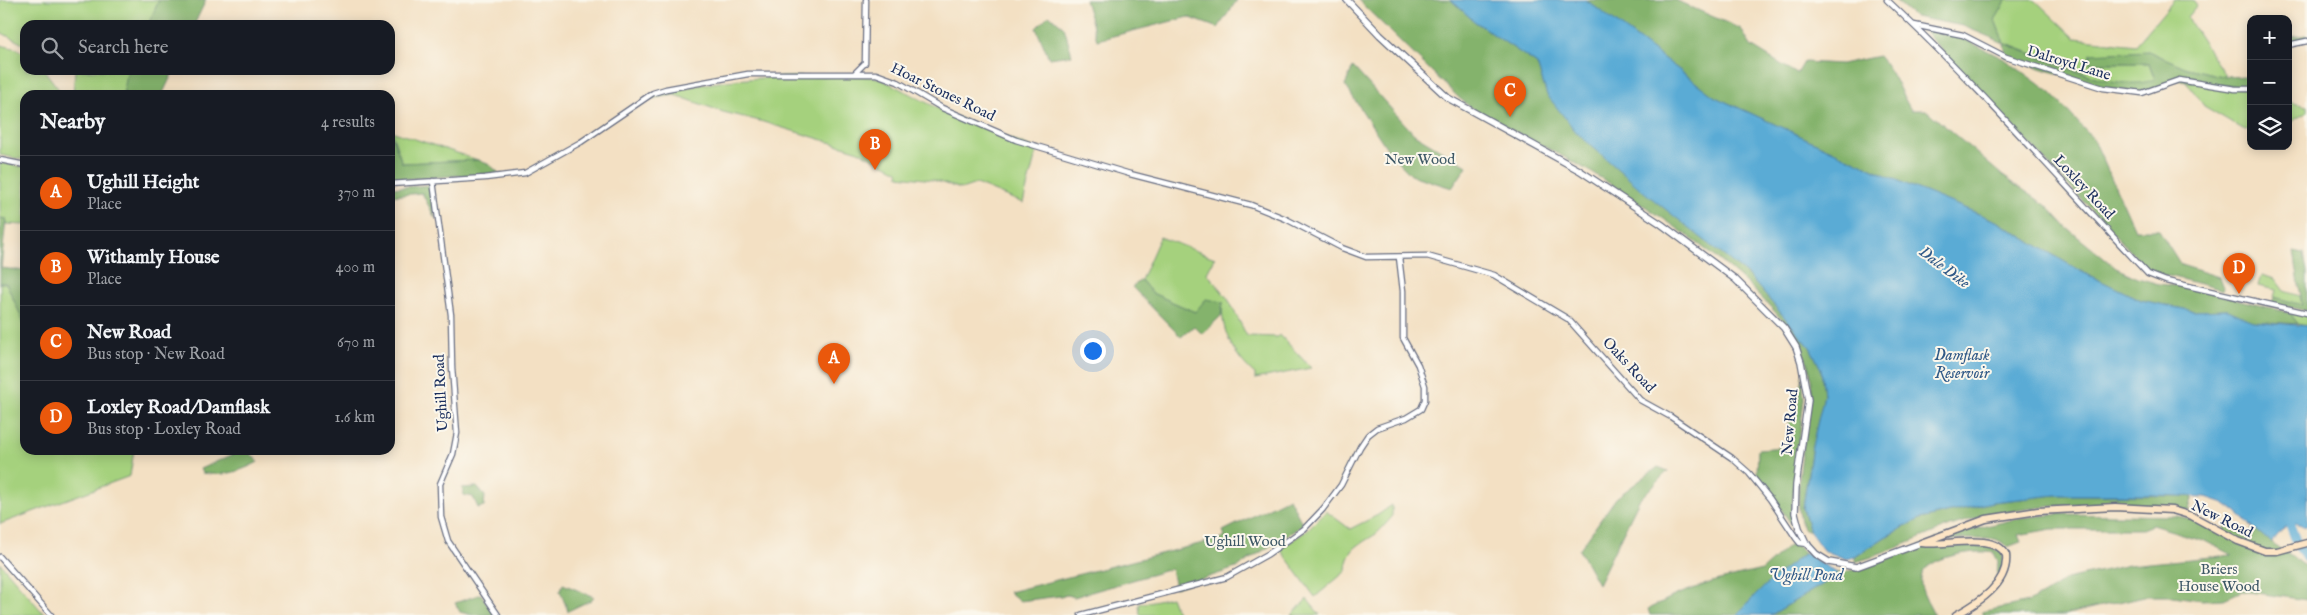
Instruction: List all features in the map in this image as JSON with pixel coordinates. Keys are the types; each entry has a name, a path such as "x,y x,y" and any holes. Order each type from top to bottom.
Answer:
{"main road":[{"name":"New Road","path":"1921,543 1964,526 1995,517 2038,511 2115,507 2172,510 2192,516 2252,548 2265,552 2277,551 2307,543"},
{"path":"1921,543 1984,542 1996,545 2004,550 2006,555 2006,572 1997,584 1981,599 1956,615"}],"street":[{"path":"866,0 865,63 873,73"},
{"name":"New Road","path":"1347,0 1380,35 1448,98 1580,170 1661,224 1735,279 1784,328 1796,347 1806,379 1808,400 1796,485 1795,513 1799,528 1816,554 1828,562 1853,567 1890,556 1921,543"},
{"name":"Loxley Road","path":"1887,0 1914,24 2148,274 2166,281 2307,313"},
{"name":"Dalroyd Lane","path":"1914,24 1963,34 2006,57 2103,88 2142,93 2178,80 2235,89 2247,89"},
{"path":"2292,44 2307,41"},
{"path":"855,73 865,63"},
{"name":"Hoar Stones Road","path":"395,184 486,178 525,173 581,142 653,93 666,88 748,74 873,73 898,82 942,108 1016,140 1130,174 1251,205 1286,219 1342,248 1366,257 1399,257"},
{"path":"0,160 20,163"},
{"name":"Ughill Road","path":"434,181 451,315 452,368 457,433 452,454 440,484 441,517 448,541 498,615"},
{"path":"1081,615 1227,577 1268,554 1304,529 1323,509 1341,485 1368,435 1377,428 1406,418 1421,410 1425,400 1425,386 1418,365 1403,338 1403,291 1399,257"},
{"name":"Oaks Road","path":"1399,257 1434,258 1494,275 1568,319 1640,400 1717,446 1749,473 1770,499 1800,543 1808,544"},
{"path":"0,557 50,615"}],"green space":[{"path":"0,0 159,0 150,20 20,20 20,42 0,32"},
{"path":"159,0 206,0 196,20 150,20"},
{"path":"1085,0 1237,0 1218,28 1188,17 1097,40"},
{"path":"1358,0 1451,0 1474,21 1537,64 1547,95 1699,234 1748,275 1810,347 1821,369 1824,395 1812,446 1803,508 1810,532 1803,529 1800,517 1799,491 1801,463 1811,398 1810,372 1800,345 1780,318 1754,290 1724,264 1659,215 1588,170 1474,110 1458,97"},
{"path":"1586,0 1675,0 1741,29 1751,46 1797,74 1804,62 1841,64 1879,56 1911,110 1926,110 2003,176 2047,206 2067,228 2116,268 2138,278 2159,284 2193,288 2290,313 2298,324 2253,321 2228,310 2193,311 2141,300 2080,271 1996,221 1910,186 1715,97"},
{"path":"1895,0 2007,0 1995,20 2004,43 1963,26 1915,17"},
{"path":"2007,0 2035,0 2075,38 2136,45 2174,0 2193,0 2197,5 2187,17 2226,77 2187,68 2148,51 2089,63 2149,63 2155,80 2142,85 2106,81 2004,43 1995,20"},
{"path":"1049,15 1064,27 1072,55 1049,58 1036,28"},
{"path":"1921,28 1962,38 2006,60 2051,93 2094,140 2135,230 2159,230 2181,265 2219,277 2224,290 2149,271"},
{"path":"2307,35 2307,40 2292,43 2292,37"},
{"path":"2004,43 2080,73 2122,83 2140,83 2155,79 2149,63 2089,63 2091,54 2148,51 2187,68 2226,77 2245,76 2247,74 2247,88 2179,80 2142,93 2103,88 2006,57"},
{"path":"0,45 20,51 20,75 48,75 59,90 20,90 20,159 0,155"},
{"name":"New Wood","path":"1353,67 1414,134 1467,166 1452,188 1411,175 1390,153 1345,85"},
{"path":"75,75 127,75 124,90 73,90"},
{"path":"127,75 172,75 164,90 124,90"},
{"path":"860,76 879,78 943,111 1037,150 1023,203 976,184 961,189 933,180 899,176 898,171 856,150 760,121 723,112 675,95 648,99 700,85 753,78"},
{"path":"2186,81 2247,89 2247,130 2243,129 2204,106"},
{"path":"2292,103 2307,106 2307,112 2292,121"},
{"path":"395,132 478,160 402,163 395,143"},
{"path":"395,144 402,163 478,160 490,165 499,173 395,180"},
{"path":"0,163 20,166 20,225 6,224 6,219 0,218"},
{"path":"431,185 435,218 422,193 395,196 395,188"},
{"path":"0,218 6,219 1,268 20,270 20,314 6,283 0,283"},
{"path":"1160,237 1215,258 1207,273 1228,299 1247,336 1278,337 1280,335 1311,368 1255,379 1255,374 1241,360 1226,333 1222,312 1223,302 1195,312 1152,293 1141,280"},
{"path":"2294,251 2304,253 2307,273 2307,311 2272,303 2274,297 2302,305"},
{"path":"2261,275 2275,279 2284,291 2300,296 2302,305 2274,297 2276,290 2258,286"},
{"path":"1141,280 1152,293 1195,312 1206,299 1223,302 1221,316 1202,334 1194,326 1181,337 1132,287"},
{"path":"6,282 20,314 20,455 133,455 130,476 0,524 0,283"},
{"path":"2290,313 2307,317 2307,326 2298,324"},
{"path":"1802,376 1804,398 1791,514 1794,528 1757,474 1758,449 1784,447 1790,420 1796,411"},
{"path":"232,455 252,455 258,462 244,469 224,474 202,473 200,469"},
{"path":"1658,467 1668,471 1639,500 1598,584 1579,550 1616,498"},
{"path":"477,487 485,496 484,506 478,508 473,497 464,495 462,488"},
{"path":"2055,495 2193,496 2189,511 2164,507 2107,504 2047,507 1991,515 1966,521 1855,562 1855,557 1885,537 1920,519 1993,502"},
{"name":"Ughill Wood","path":"1289,498 1303,525 1236,568 1175,588 1171,569 1074,597 1068,595 1020,601 1009,592 1219,539 1225,536 1223,531"},
{"path":"1392,505 1392,517 1376,534 1359,544 1351,552 1346,571 1315,597 1280,549 1306,531 1326,511 1350,529 1378,515"},
{"name":"Briers House Wood","path":"2060,514 2177,516 2192,519 2221,534 2227,525 2246,537 2253,527 2271,543 2307,567 2307,600 2242,591 2224,599 2201,600 2173,596 2144,596 2064,615 1984,615 1982,612 2028,602 2053,589 2066,579 2129,565 2232,555 2203,540 2152,525 2142,529 2052,529 2018,535 2021,542 2007,547 2004,543 1995,539 1935,539 2019,518"},
{"path":"1793,542 1805,553 1771,580 1736,615 1650,615 1648,609 1676,595 1715,581 1762,570"},
{"path":"1921,546 1990,547 2002,553 2002,566 1997,578 1998,561 1994,553 1986,552 1964,553 1941,559 1931,564 1924,570 1921,583 1923,592 1934,615 1771,615 1828,581 1837,573 1865,568"},
{"path":"0,563 45,615 0,615"},
{"path":"563,584 594,597 568,611 560,591"},
{"path":"481,594 494,615 472,615 460,612 455,603"},
{"path":"1171,597 1178,615 1140,615 1139,604"},
{"path":"1307,599 1320,615 1292,615"}],"water":[{"name":"Damflask Reservoir","path":"1451,0 1586,0 1715,97 1910,186 1996,221 2080,271 2141,300 2193,311 2228,310 2253,321 2307,326 2307,526 2289,522 2271,543 2224,503 2206,497 2056,495 1993,502 1920,519 1885,537 1855,557 1846,559 1823,550 1810,532 1803,508 1812,446 1824,395 1821,369 1810,347 1748,275 1644,192 1577,133 1547,95 1537,64 1474,21"},
{"name":"Ughill Pond","path":"1805,553 1837,573 1828,581 1771,615 1736,615 1771,580"}],"waterway":[{"path":"2289,522 2298,546 2307,558"}],"place":[{"name":"New Road","path":"1510,117"},
{"name":"Withamly House","path":"875,170"},
{"name":"Loxley Road/Damflask","path":"2239,294"},
{"name":"Ughill Height","path":"834,384"}],"water label":[{"name":"Dale Dike","path":"1944,268"}]}
